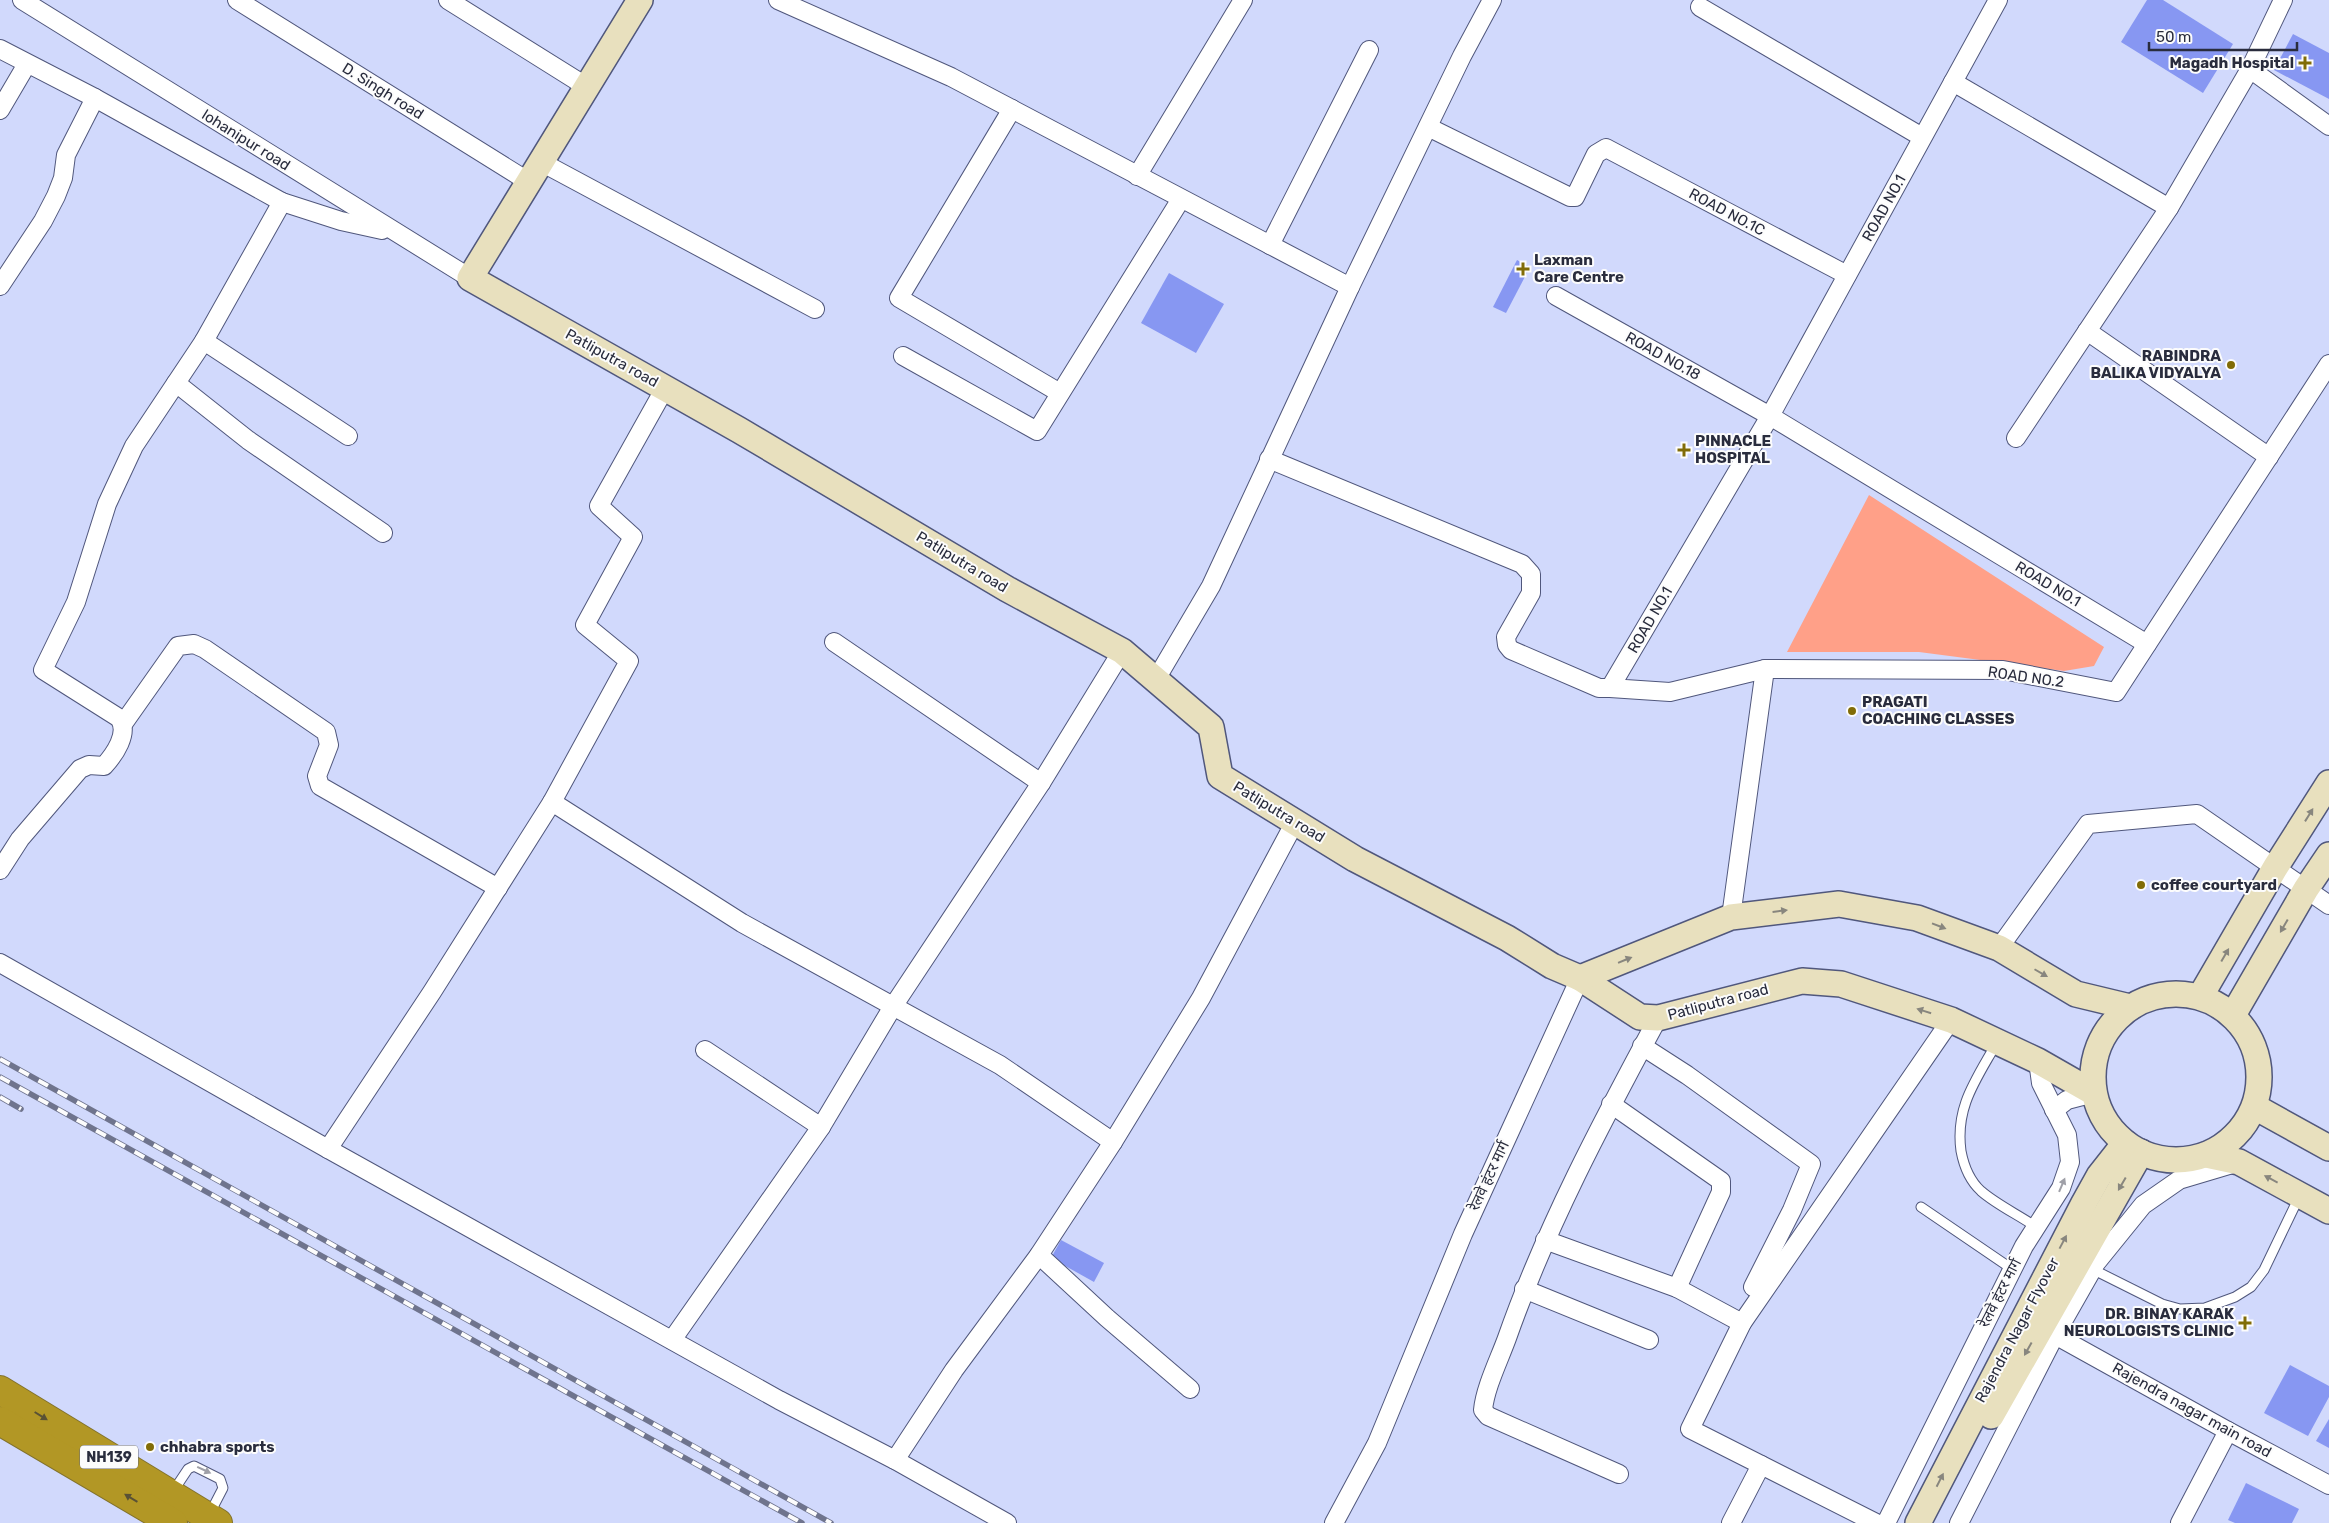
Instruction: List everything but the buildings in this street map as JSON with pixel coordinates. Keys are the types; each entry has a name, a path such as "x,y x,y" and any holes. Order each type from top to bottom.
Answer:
{"highway":[{"name":"NH139","path":"0,1390 213,1520"},
{"name":"NH139","path":"0,1421 173,1523"}],"street":[{"name":"lohanipur road","path":"22,0 470,278"},
{"name":"D. Singh road","path":"237,0 535,172 815,309"},
{"path":"448,0 587,86"},
{"path":"470,278 640,0"},
{"path":"778,0 951,77 1350,287"},
{"path":"1137,176 1243,0"},
{"path":"1155,681 1211,586 1350,287 1492,0"},
{"name":"ROAD NO.1","path":"1610,688 1770,416 1998,0"},
{"path":"2016,438 2169,208 2250,69 2283,0"},
{"path":"1700,7 1922,137"},
{"path":"0,49 96,98 282,202 341,221 396,233"},
{"path":"1270,245 1370,50"},
{"path":"0,110 27,64"},
{"path":"2250,69 2329,126"},
{"path":"1953,82 2169,208"},
{"path":"0,286 43,221 56,196 63,178 66,155 96,98"},
{"path":"1012,110 899,298 1060,393"},
{"name":"ROAD NO.1C","path":"1428,127 1570,197 1575,196 1596,154 1606,148 1847,275"},
{"path":"903,356 1037,431 1181,199"},
{"path":"124,724 119,718 43,670 76,602 108,504 134,446 204,341 282,202"},
{"name":"Patliputra road","path":"470,278 739,430 1007,589 1122,651 1211,727 1220,776 1355,859 1507,938 1552,966 1580,978 1640,1017 1658,1018 1802,981 1841,984 1951,1020 2038,1060 2094,1093"},
{"name":"ROAD NO.18","path":"1556,296 1770,416"},
{"path":"2087,331 2269,457"},
{"path":"204,341 348,436"},
{"name":"ROAD NO.2","path":"1764,669 2003,670 2116,692 2329,364"},
{"path":"176,383 248,440 383,533"},
{"path":"328,1149 432,992 552,802 629,661 586,625 633,537 600,506 665,388"},
{"name":"ROAD NO.1","path":"1770,416 2148,644"},
{"path":"1269,459 1522,564 1531,574 1531,593 1506,637 1506,645 1511,650 1599,688 1670,692 1764,669 1731,917"},
{"path":"834,642 1042,783"},
{"path":"0,870 20,839 80,769 89,765 104,766 118,745 124,730 124,724 178,646 194,644 205,649 326,732 330,745 317,776 320,786 498,888"},
{"path":"672,1340 821,1127 892,1008 1042,783 1122,651"},
{"path":"2200,997 2275,868 2329,783"},
{"path":"552,802 742,923 892,1008 1000,1066 1113,1142"},
{"path":"1999,948 2088,824 2198,814 2329,904"},
{"path":"895,1460 954,1370 1039,1255 1113,1142 1201,998 1295,822"},
{"path":"2233,1015 2306,889 2329,855"},
{"path":"1580,978 1731,917 1839,904 1917,918 1999,948 2076,994 2130,1007"},
{"path":"0,963 328,1149 779,1400 895,1460 1007,1523"},
{"name":"रेलवे हंटर मार्ग","path":"1334,1523 1377,1443 1463,1234 1580,978"},
{"path":"2176,993 2200,997 2218,1004 2233,1015 2249,1035 2258,1058 2260,1083 2254,1107 2238,1133 2226,1144 2206,1155 2190,1159 2173,1160 2133,1148 2111,1128 2100,1112 2094,1093 2093,1068 2099,1044 2111,1023 2130,1007 2152,997 2168,994 2176,993"},
{"path":"1619,1474 1488,1416 1483,1410 1524,1289 1545,1240 1612,1104 1658,1018"},
{"path":"1876,1523 1690,1429 1742,1323 1951,1020"},
{"path":"1642,1046 1811,1164 1792,1210 1753,1287"},
{"path":"705,1050 821,1127"},
{"name":"रेलवे हंटर मार्ग","path":"1886,1523 2012,1269 2036,1226 2061,1188 2070,1162 2067,1135 2041,1083 2038,1060"},
{"path":"2054,1110 2067,1100 2094,1093"},
{"path":"1612,1104 1721,1181 1721,1192 1677,1288"},
{"path":"2254,1107 2329,1148"},
{"name":"Rajendra Nagar Flyover","path":"1918,1523 2094,1209 2133,1148"},
{"path":"2206,1155 2239,1162 2329,1211"},
{"path":"1959,1523 2055,1335 2092,1269 2143,1205 2179,1180 2239,1162"},
{"name":"Rajendra Nagar Flyover","path":"1937,1523 2094,1209"},
{"path":"1545,1240 1677,1288 1742,1323"},
{"path":"1039,1255 1106,1318 1190,1389"},
{"path":"1524,1289 1648,1340"},
{"name":"Rajendra nagar main road","path":"2055,1335 2329,1485"},
{"path":"2180,1523 2228,1431"},
{"path":"1731,1523 1761,1465"}],"lane":[{"path":"1997,1042 1963,1108 1960,1124 1962,1158 1965,1169 1983,1193 2036,1226"},
{"path":"2092,1269 2162,1304 2180,1309 2205,1308 2235,1298 2251,1287 2264,1270 2300,1195"},
{"path":"1921,1207 2012,1269"},
{"path":"170,1495 188,1469 194,1466 220,1478 223,1488 213,1520"}],"shaded area":[{"path":"1869,495 2104,647 2094,666 2064,671 1919,652 1787,652"}],"railway":[{"path":"0,1059 831,1523"},
{"path":"0,1077 802,1523"},
{"path":"0,1097 21,1109"}],"place":[{"name":"Magadh Hospital","path":"2305,63"},
{"name":"Laxman Care Centre","path":"1523,269"},
{"name":"RABINDRA BALIKA VIDYALYA","path":"2231,365"},
{"name":"PINNACLE HOSPITAL","path":"1684,450"},
{"name":"PRAGATI COACHING CLASSES","path":"1852,711"},
{"name":"coffee courtyard","path":"2141,885"},
{"name":"DR. BINAY KARAK NEUROLOGISTS CLINIC","path":"2245,1323"},
{"name":"chhabra sports","path":"150,1447"}]}
